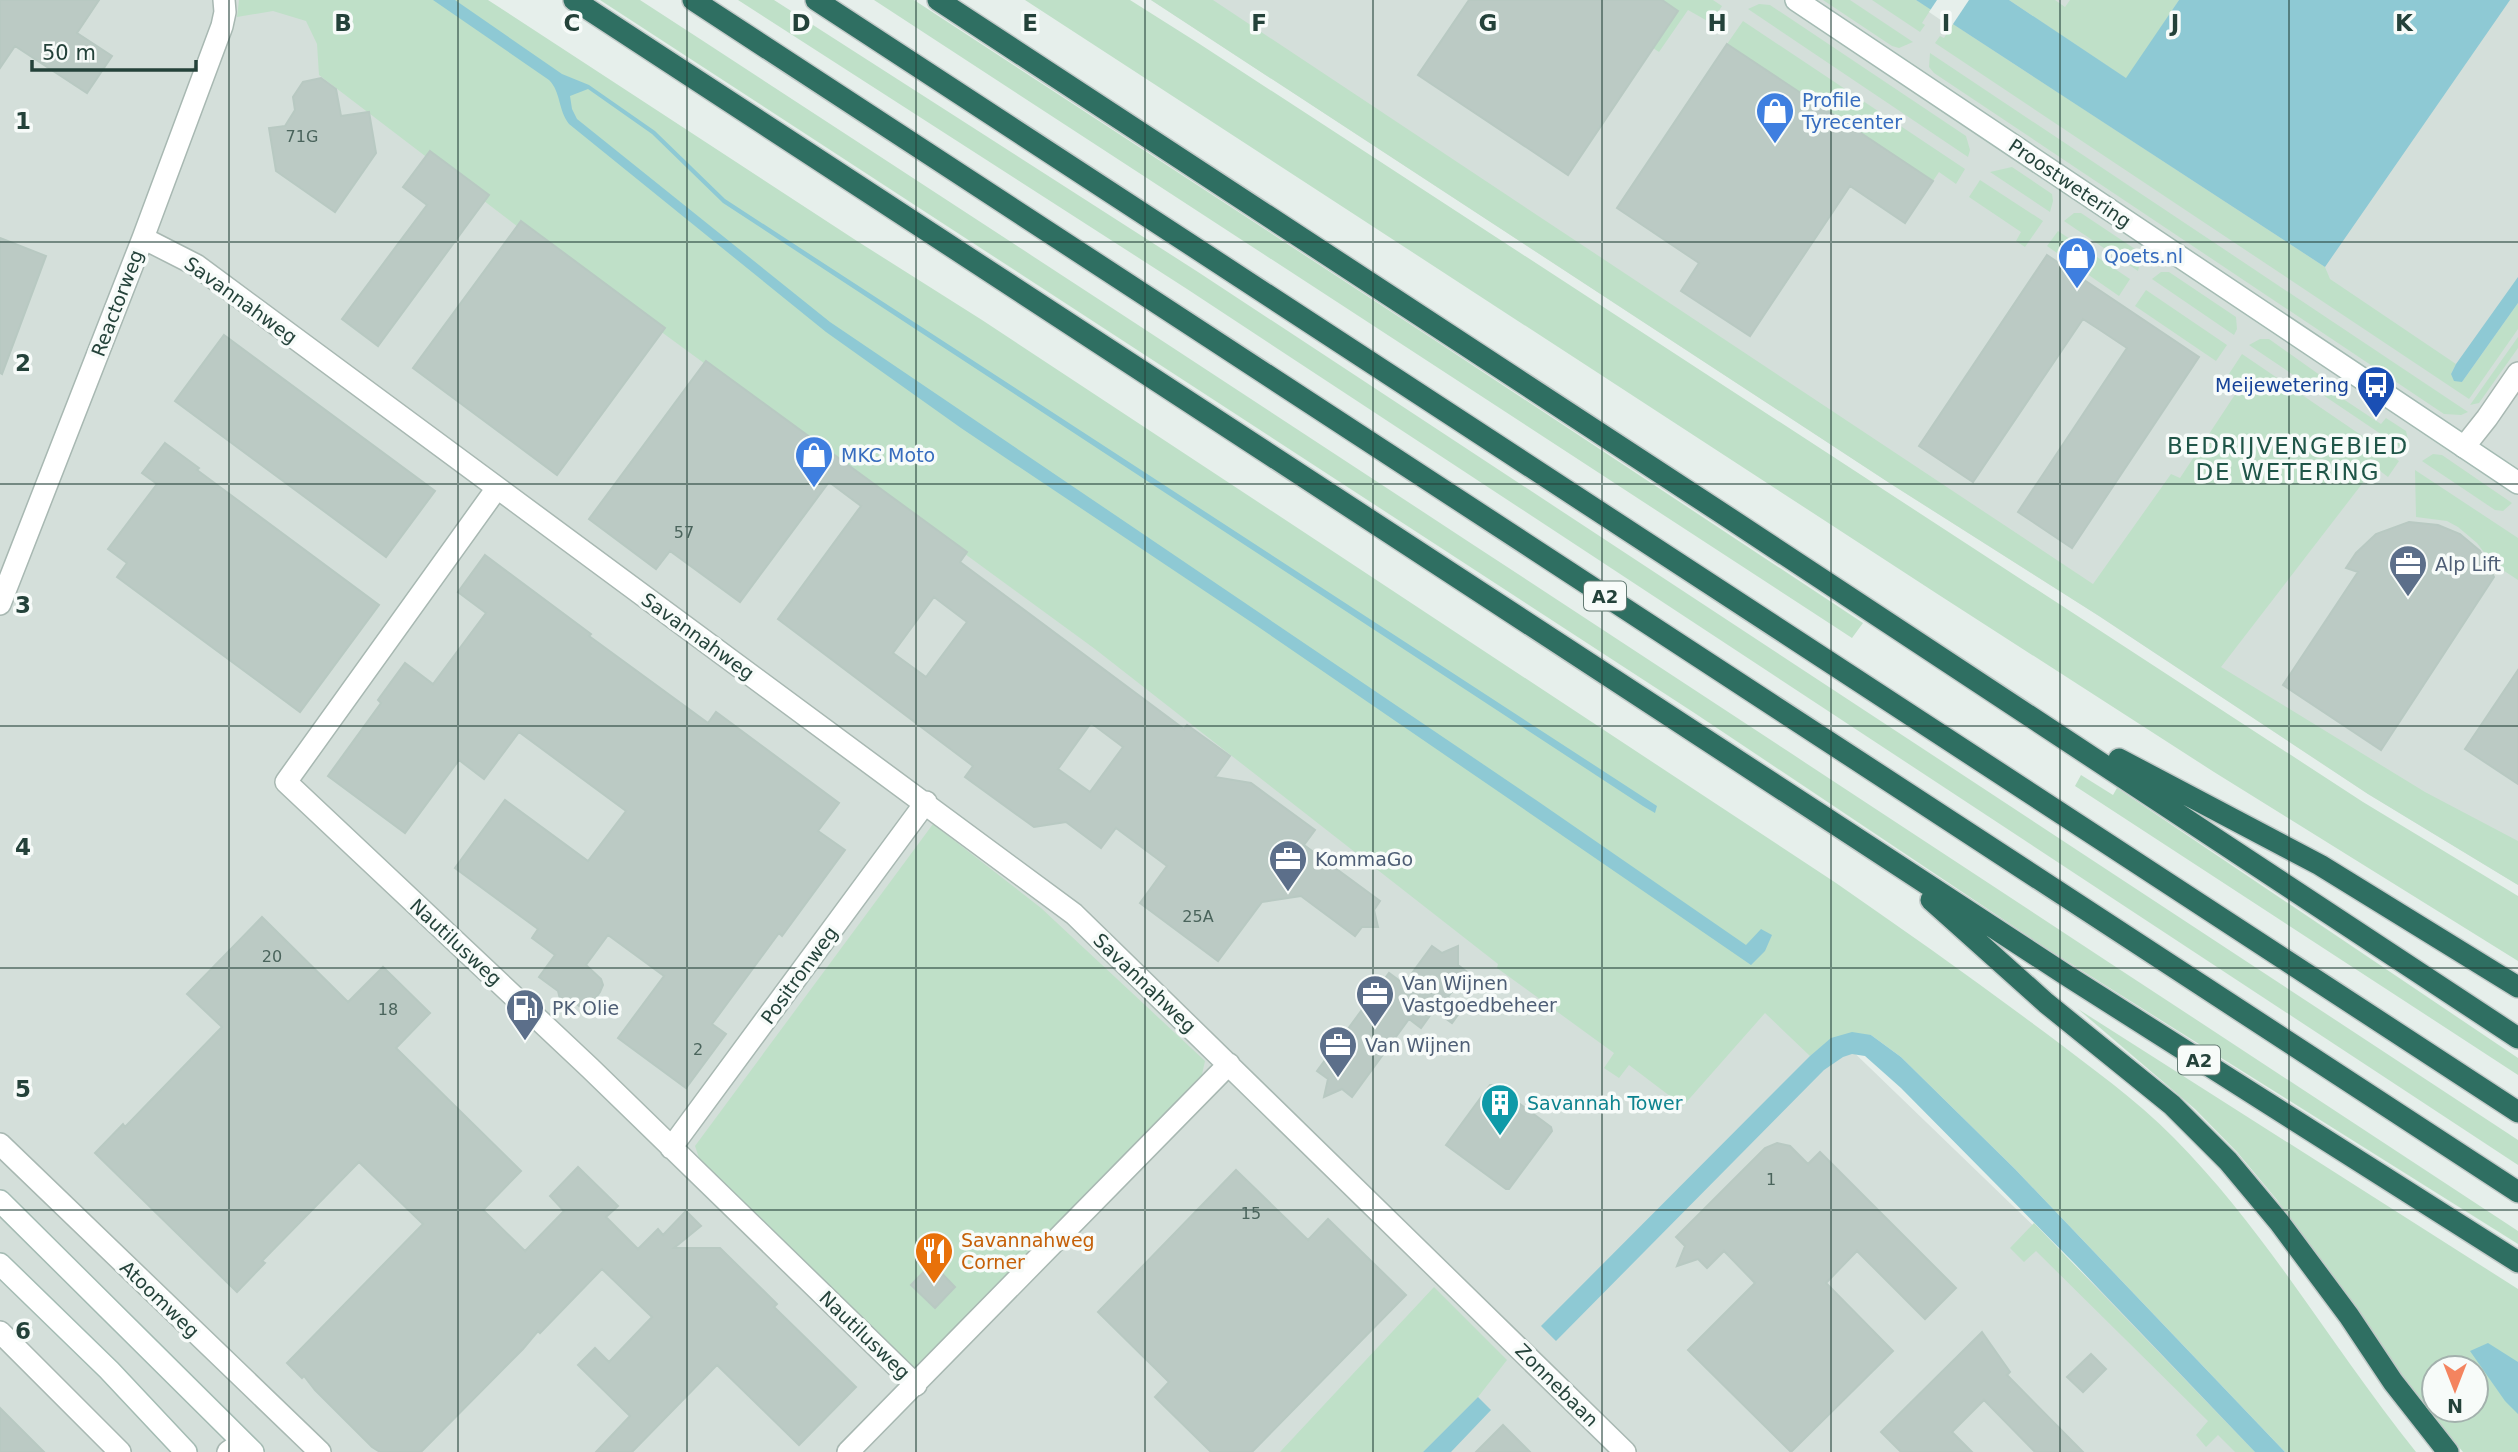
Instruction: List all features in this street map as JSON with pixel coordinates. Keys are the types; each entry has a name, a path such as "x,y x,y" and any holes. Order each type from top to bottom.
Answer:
{"highway":[{"name":"A2","path":"574,0 2066,975 2518,1262"},
{"name":"A2","path":"693,0 2518,1192"},
{"path":"816,0 2518,1112"},
{"path":"939,0 2518,1038"},
{"path":"2005,699 2320,865 2518,987"},
{"name":"A2","path":"1882,855 2046,1003 2141,1078 2209,1141 2279,1222 2393,1382 2448,1452"}],"street":[{"name":"Reactorweg","path":"0,604 222,26 224,0"},
{"name":"Proostwetering","path":"1796,0 2518,483"},
{"name":"Savannahweg","path":"143,237 196,265 1074,914 1490,1319"},
{"path":"2463,447 2518,373"},
{"name":"Nautilusweg","path":"498,488 286,782 590,1068 916,1385"},
{"name":"Positronweg","path":"671,1148 926,802"},
{"path":"848,1452 1229,1063"},
{"name":"Atoomweg","path":"0,1144 320,1452"},
{"path":"0,1201 241,1449"},
{"path":"0,1264 109,1370 186,1452"},
{"name":"Zonnebaan","path":"1490,1319 1625,1452"},
{"path":"0,1332 120,1452"}],"shaded area":[{"path":"0,0 306,0 1811,1011 2268,1452 0,1452"},
{"path":"1151,0 2518,0 2518,885 2368,794"}],"green space":[{"path":"239,0 488,0 982,320 1836,883 2047,1034 2128,1097 2174,1138 2240,1213 2416,1452 2285,1452 2015,1169 1901,1057 1871,1035 1832,1038 1810,1056 1765,1013 1683,1106 1629,1065 1619,1078 1604,1068 1614,1053 1497,968 1498,964 1095,649 522,230 319,75 317,44 306,21 273,11 237,17"},
{"path":"600,0 640,0 2518,1231 2518,1244 2049,950 1696,714"},
{"path":"738,0 774,0 1198,272 2518,1140 2518,1165 1187,289"},
{"path":"874,0 914,0 1863,623 1852,638"},
{"path":"1025,0 1130,0 1195,41 2363,802 2518,896 2518,961 2214,772 1939,595"},
{"path":"1151,0 1213,0 2093,584 2171,474 2180,478 2238,390 2225,380 2242,354 2399,461 2388,477 2375,467 2221,667 2425,792 2518,841 2518,885 2368,794"},
{"path":"1662,0 1713,0 1722,6 1711,23 1688,10 1659,52 1653,48"},
{"path":"1823,0 1850,0 1913,42 1899,48 1892,46"},
{"path":"1872,0 1916,0 1931,9 1920,32"},
{"path":"2009,0 2055,0 2065,7 2070,0 2179,0 2127,79"},
{"path":"1759,4 1770,5 1966,136 1970,150 1968,157 1748,9"},
{"path":"1743,21 1965,169 1956,184 1939,172 1933,181 1727,44"},
{"path":"1953,24 2325,267 2330,279 2456,364 2451,374 2462,382 2518,303 2518,329 2469,399 1935,43 1940,36 1944,38"},
{"path":"1930,53 2468,412 2461,415 2444,414 1934,73 1929,67"},
{"path":"2012,167 2052,194 2050,212 1990,172"},
{"path":"1980,180 2043,221 2025,247 2016,241 2021,232 1969,197"},
{"path":"2074,213 2081,213 2138,251 2141,258 2138,271 2064,221"},
{"path":"2058,231 2130,279 2119,296 2047,246"},
{"path":"2161,272 2169,272 2236,317 2237,329 2234,335 2152,279"},
{"path":"2146,290 2227,345 2216,361 2135,306"},
{"path":"2518,337 2518,348 2479,403 2470,405"},
{"path":"2260,339 2269,339 2331,383 2328,389 2381,424 2386,418 2406,431 2409,444 2406,451 2249,345"},
{"path":"2433,454 2442,455 2512,503 2503,511 2495,510 2422,461"},
{"path":"2415,470 2518,538 2518,580 2492,563 2477,543 2458,527 2447,521 2416,517"},
{"path":"2081,775 2113,795 2117,788 2518,1058 2518,1075 2075,786"},
{"path":"933,824 1041,908 1205,1061 1201,1079 917,1371 699,1158 695,1146"},
{"path":"2078,1009 2518,1289 2518,1452 2463,1452 2439,1424 2490,1424 2490,1354 2420,1354 2420,1401 2277,1200 2237,1152 2195,1109"},
{"path":"2034,1223 2255,1452 2235,1452 2218,1435 2206,1447 2196,1435 2208,1421 2036,1251 2024,1262 2010,1248"},
{"path":"1434,1287 1507,1360 1478,1397 1423,1452 1280,1452"}],"water":[{"path":"433,0 455,0 562,74 589,85 655,131 725,199 1657,806 1655,813 1643,806 723,203 652,134 588,89 570,96 577,119 830,322 1746,945 1761,929 1772,935 1765,951 1751,965 1257,626 961,428 826,332 569,124 556,90 549,80"},
{"path":"1916,0 2009,0 2126,78 2179,0 2510,0 2325,267"},
{"path":"2518,277 2518,303 2462,382 2454,381 2451,374 2456,364"},
{"path":"1852,1032 1871,1035 1901,1057 2015,1169 2285,1452 2255,1452 2076,1265 1901,1088 1865,1056 1852,1054 1843,1057 1824,1070 1556,1341 1541,1326 1810,1056 1831,1038"},
{"path":"2488,1343 2518,1362 2518,1414 2490,1380 2490,1354 2472,1354 2470,1351"},
{"path":"1478,1397 1491,1410 1451,1452 1423,1452"}],"pier":[{"path":"1937,0 1969,0 1951,27 1929,12"}],"building":[{"path":"0,0 99,0 77,33 112,56 87,93 15,46 0,68"},
{"path":"1469,0 1662,0 1678,11 1568,175 1418,75"},
{"path":"1727,44 1933,181 1905,223 1850,186 1750,336 1681,291 1699,263 1617,208"},
{"path":"321,78 336,89 341,116 369,112 376,153 335,212 276,171 269,128 285,126 295,110 293,97 303,82"},
{"path":"430,151 489,195 378,346 342,319 427,205 403,187"},
{"path":"521,221 665,328 557,475 413,368"},
{"path":"0,238 46,256 2,374 0,373"},
{"path":"2047,255 2199,357 2072,548 2018,512 2127,348 2100,330 2083,319 1973,482 1919,446"},
{"path":"224,335 435,491 386,557 175,401"},
{"path":"706,361 967,552 960,562 1184,729 1187,725 1230,756 1215,777 1251,783 1315,830 1304,845 1380,901 1374,910 1378,927 1362,927 1355,936 1301,896 1262,902 1218,961 1140,903 1167,866 1116,828 1101,848 1066,822 1034,827 965,777 973,766 778,619 861,506 829,482 740,602 670,551 656,569 589,519","holes":["934,597 967,622 926,677 893,653","1091,723 1123,747 1090,792 1058,769"]},
{"path":"165,443 199,468 197,470 379,605 300,712 117,577 127,563 108,549 157,484 142,473"},
{"path":"2409,522 2438,525 2460,534 2480,551 2494,577 2381,750 2283,685 2358,572 2346,568 2356,553 2376,534"},
{"path":"485,555 591,634 589,636 708,723 716,712 839,803 818,831 845,850 782,936 779,933 712,1024 726,1034 686,1088 618,1038 664,976 608,935 586,965 601,979 603,985 600,992 586,1011 571,1000 561,1003 558,991 539,977 555,955 532,938 538,929 455,868 505,800 588,861 626,811 519,732 484,779 459,760 405,833 328,776 381,703 378,700 405,663 433,684 486,613 458,592"},
{"path":"2518,670 2518,784 2465,749"},
{"path":"262,917 348,1002 383,967 430,1013 396,1048 521,1171 483,1210 525,1251 564,1211 550,1196 578,1167 618,1206 606,1217 638,1249 658,1229 663,1235 686,1211 701,1226 674,1248 720,1248 777,1304 774,1307 856,1387 799,1445 717,1365 632,1452 596,1452 630,1416 578,1365 595,1348 609,1362 652,1317 602,1269 421,1452 380,1452 372,1447 304,1376 302,1378 287,1363 423,1224 359,1162 262,1261 265,1263 237,1292 95,1153 123,1124 125,1127 222,1027 187,994"},
{"path":"1432,946 1442,953 1458,946 1458,965 1467,972 1448,997 1463,1008 1452,1023 1434,1010 1421,1028 1409,1019 1352,1097 1342,1089 1324,1097 1328,1079 1317,1071 1389,973 1404,984"},
{"name":"Savannah Tower","path":"1490,1085 1494,1085 1551,1127 1552,1131 1509,1189 1446,1145"},
{"path":"1777,1143 1790,1146 1808,1164 1820,1152 1956,1288 1925,1319 1857,1251 1826,1283 1893,1351 1791,1452 1688,1350 1755,1283 1724,1251 1707,1268 1698,1259 1677,1266 1685,1246 1676,1237 1765,1148"},
{"path":"1236,1170 1308,1240 1328,1219 1406,1295 1252,1452 1211,1452 1155,1397 1169,1382 1098,1312"},
{"path":"932,1263 955,1287 935,1308 911,1285"},
{"path":"1982,1332 2010,1372 2007,1375 2083,1452 2035,1452 1984,1400 1952,1432 1972,1452 1901,1452 1881,1432"},
{"path":"2091,1354 2106,1369 2083,1392 2067,1377"},
{"path":"0,1408 44,1452 0,1452"},
{"path":"1503,1425 1530,1452 1476,1452"}],"place":[{"name":"Profile Tyrecenter","path":"1775,145"},
{"name":"Qoets.nl","path":"2077,290"},
{"name":"Meijewetering","path":"2376,419"},
{"name":"MKC Moto","path":"814,489"},
{"name":"Alp Lift","path":"2408,598"},
{"name":"KommaGo","path":"1288,893"},
{"name":"Van Wijnen Vastgoedbeheer","path":"1375,1028"},
{"name":"PK Olie","path":"525,1042"},
{"name":"Van Wijnen","path":"1338,1079"},
{"name":"Savannah Tower","path":"1500,1137"},
{"name":"Savannahweg Corner","path":"934,1285"}],"district":[{"name":"BEDRIJVENGEBIED DE WETERING","path":"2288,459"}]}
